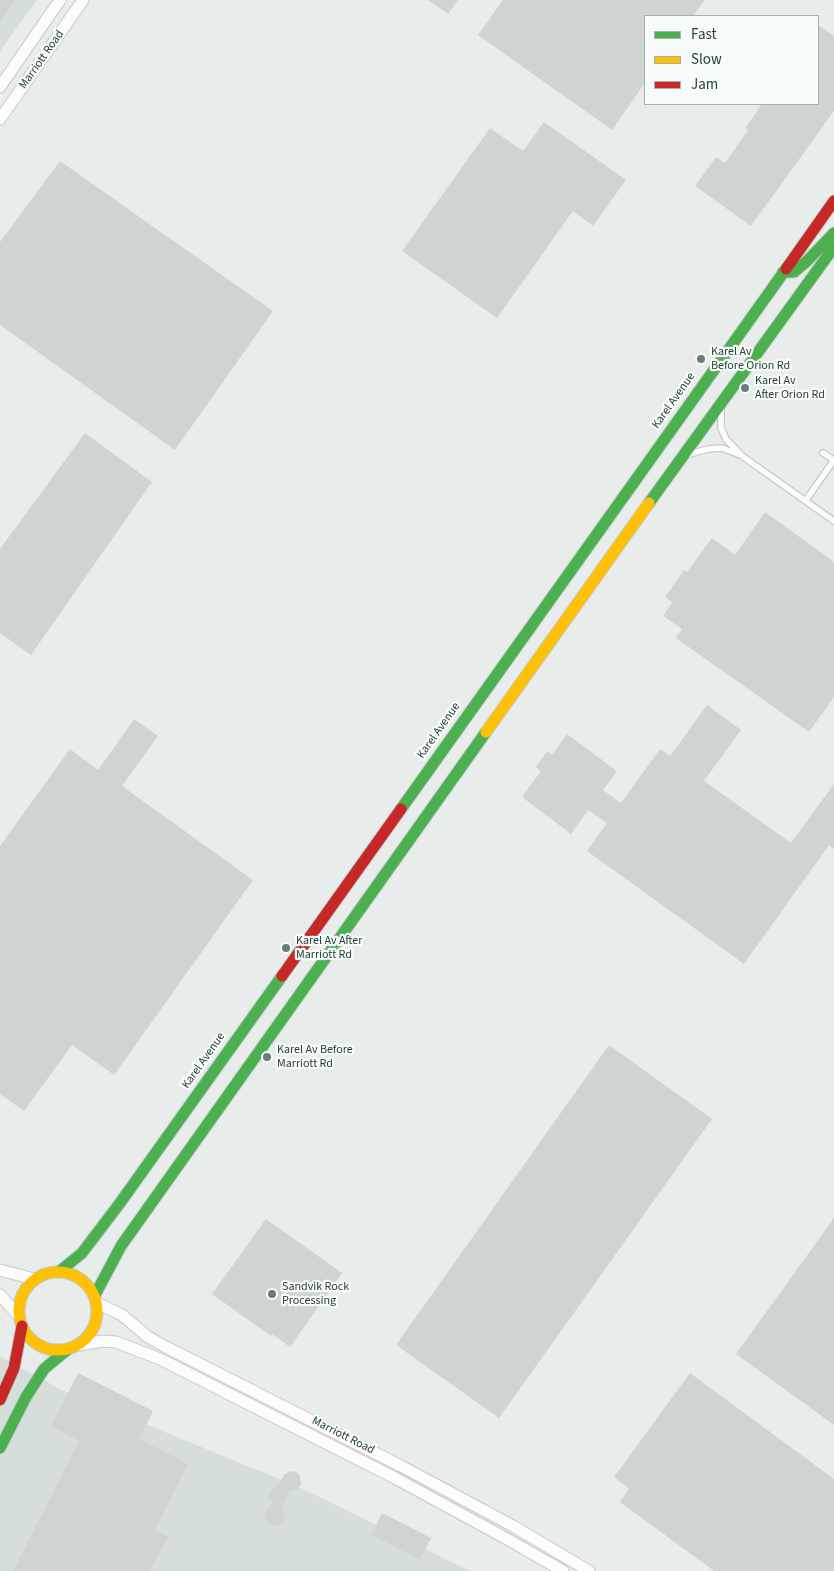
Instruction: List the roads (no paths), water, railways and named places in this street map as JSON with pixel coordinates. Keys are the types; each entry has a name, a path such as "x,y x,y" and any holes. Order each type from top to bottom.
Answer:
{"main road":[{"name":"Karel Avenue","path":"34,1279 51,1272 60,1271 82,1253 120,1203 834,201"},
{"path":"783,272 794,272 834,233"},
{"path":"96,1299 121,1246 721,401 834,247"},
{"path":"0,1448 26,1397 44,1369 88,1337 94,1327 98,1315 96,1299 89,1286 81,1278 71,1273 60,1271"},
{"path":"0,1400 14,1368 20,1321 19,1306 27,1287 34,1279"},
{"path":"20,1321 27,1336 36,1343 51,1350 73,1347"}],"street":[{"name":"Marriott Road","path":"0,87 60,0"},
{"name":"Marriott Road","path":"0,120 83,0"},
{"path":"0,1270 34,1279"},
{"path":"0,1296 20,1321"},
{"name":"Marriott Road","path":"96,1299 122,1315 148,1337 401,1466 513,1526 589,1571"},
{"name":"Marriott Road","path":"73,1347 103,1341 116,1342 160,1359 395,1478 563,1571"}],"lane":[{"path":"721,401 721,428 726,439 742,456 834,521"},
{"path":"682,456 708,449 722,448 742,456"},
{"path":"806,500 834,460 823,453"}],"place":[{"name":"Karel Av Before Orion Rd","path":"701,359"},
{"name":"Karel Av After Orion Rd","path":"745,388"},
{"name":"Karel Av After Marriott Rd","path":"286,948"},
{"name":"Karel Av Before Marriott Rd","path":"267,1057"},
{"name":"Sandvik Rock Processing","path":"272,1294"}]}
